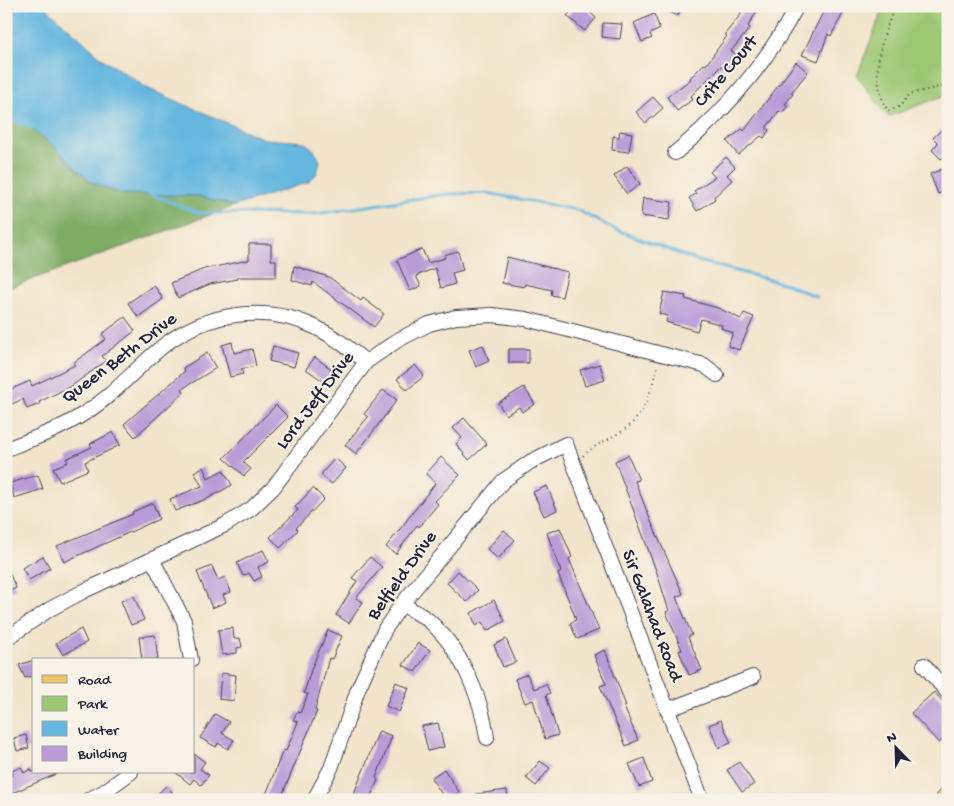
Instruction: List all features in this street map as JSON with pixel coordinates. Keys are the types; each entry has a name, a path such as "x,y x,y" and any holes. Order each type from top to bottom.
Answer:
{"main road":[{"path":"944,800 948,796"}],"street":[{"name":"Crite Court","path":"675,153 736,96 766,58 797,6"},
{"name":"Queen Beth Drive","path":"6,449 42,435 86,413 165,345 199,324 224,316 276,314 300,321 343,343 366,362"},
{"name":"Lord Jeff Drive","path":"6,638 57,605 225,526 251,509 273,488 366,362 398,340 429,324 456,317 492,315 526,318 704,365 717,375"},
{"name":"Sir Galahad Road","path":"566,444 702,800"},
{"name":"Belfield Drive","path":"314,800 331,768 358,689 385,629 402,604 472,516 503,481 530,462 566,444"},
{"path":"152,559 184,621 191,658"},
{"path":"402,604 428,620 446,638 465,671 482,710 487,738"},
{"path":"924,665 948,693"},
{"path":"667,710 753,678"},
{"path":"88,800 105,791 128,774"}],"path":[{"path":"895,6 879,52 877,86 888,111 899,108 910,94 948,85"},
{"path":"574,465 590,448 626,428 641,415 653,384 661,353"}],"green space":[{"path":"884,6 948,6 948,94 888,117 857,76"},
{"path":"6,117 30,128 56,148 78,171 121,194 198,196 235,206 6,289"}],"water":[{"path":"6,6 44,6 104,60 149,89 264,139 304,142 313,149 320,161 317,173 309,182 235,206 198,196 121,194 91,182 56,148 30,128 6,117"}],"building":[{"path":"576,6 583,6 596,18 585,31 567,16"},
{"path":"654,6 682,6 678,16"},
{"path":"732,6 760,6 748,26 750,28 731,51 736,54 725,69 721,66 691,96 693,99 677,111 667,97 691,79 704,64 706,65 727,36 725,34 742,13"},
{"path":"826,6 847,6 831,36 828,34 818,61 802,55"},
{"path":"654,14 660,29 650,34 652,38 642,42 634,23"},
{"path":"603,23 622,24 620,39 602,37"},
{"path":"796,62 808,72 791,93 793,94 785,104 788,106 782,113 779,111 766,128 769,130 764,138 761,136 738,155 727,141 742,129 744,131"},
{"path":"653,97 663,108 646,123 636,112"},
{"path":"942,129 948,134 948,153 941,159 932,150 938,143 933,138"},
{"path":"620,131 632,133 629,152 612,150 613,136 619,137"},
{"path":"726,157 735,167 727,175 732,180 714,197 715,199 697,211 689,198 696,194 694,191 715,177 710,172"},
{"path":"627,166 640,184 627,194 614,176"},
{"path":"945,168 948,190 938,194 930,174"},
{"path":"643,198 672,202 669,220 641,216"},
{"path":"249,244 271,244 271,260 276,260 276,277 238,277 238,279 210,284 178,298 171,283 204,269 249,260"},
{"path":"422,249 428,263 445,258 444,255 458,251 463,270 452,273 455,284 441,288 435,268 416,276 421,286 410,291 397,260"},
{"path":"507,257 568,272 562,297 551,295 552,290 525,284 524,287 502,283"},
{"path":"294,266 329,277 361,301 363,298 384,314 374,327 313,282 312,286 292,280"},
{"path":"154,285 163,299 138,317 128,303"},
{"path":"664,292 686,296 685,299 718,308 741,319 744,313 754,317 739,350 728,346 733,333 721,328 722,325 701,319 697,331 666,322 668,316 659,314"},
{"path":"125,317 135,331 102,356 106,361 73,385 39,402 40,404 27,409 23,399 12,404 7,391 30,381 32,386 75,365 73,363 106,339 102,334"},
{"path":"232,342 234,353 252,349 256,366 241,369 243,374 230,377 222,345"},
{"path":"483,345 489,361 476,367 469,350"},
{"path":"273,346 298,353 294,367 269,361"},
{"path":"509,349 529,349 529,363 509,363"},
{"path":"207,353 216,368 182,389 184,392 135,437 124,424 185,371 183,368"},
{"path":"315,357 334,371 326,383 306,369"},
{"path":"600,364 605,380 585,386 580,370"},
{"path":"415,365 424,376 407,390 397,379"},
{"path":"524,387 535,404 522,412 519,407 506,415 498,403"},
{"path":"383,390 397,400 356,454 345,445 368,417 364,414"},
{"path":"276,405 288,417 243,462 251,469 244,476 224,458"},
{"path":"464,418 487,444 469,460 456,444 462,438 453,428"},
{"path":"113,432 120,445 85,462 88,470 60,482 53,468 68,462 66,459 92,447 90,444"},
{"path":"628,455 639,480 635,481 650,519 683,594 676,597 692,635 688,637 702,670 689,675 679,651 682,650 666,612 669,611 657,573 615,461"},
{"path":"441,457 460,475 435,501 438,504 419,527 417,525 396,554 386,547 434,485 435,482 426,474"},
{"path":"335,458 346,468 332,484 322,476 322,473"},
{"path":"203,467 208,478 223,470 232,485 209,498 175,511 170,499 202,486 194,472"},
{"path":"38,475 43,489 14,498 10,483"},
{"path":"547,486 557,510 544,516 533,492"},
{"path":"313,488 324,499 280,548 270,537 298,510 295,507"},
{"path":"153,503 159,519 64,562 57,546 133,514 132,512"},
{"path":"560,528 572,557 569,559 599,630 577,639 570,623 576,620 558,574 561,572 547,533"},
{"path":"504,530 515,540 498,559 487,549"},
{"path":"263,550 269,562 258,567 262,577 254,581 249,573 243,576 237,563"},
{"path":"43,556 50,568 29,580 22,568"},
{"path":"370,557 382,567 356,598 363,602 349,623 336,615 357,581 352,578"},
{"path":"6,566 16,588 6,593"},
{"path":"212,566 218,580 225,577 231,592 223,595 226,602 212,608 197,572"},
{"path":"458,571 478,590 467,602 447,583"},
{"path":"134,596 144,620 131,625 121,601"},
{"path":"494,600 505,621 487,631 482,622 476,626 471,613"},
{"path":"233,628 234,639 240,638 242,647 237,648 237,653 222,655 218,630"},
{"path":"81,629 87,642 63,655 56,643"},
{"path":"328,630 342,636 332,659 329,658 315,710 317,711 280,800 264,800 283,750 286,751 298,722 293,720 297,712 300,713 308,694 304,693 312,667"},
{"path":"155,635 158,658 142,658 139,637"},
{"path":"506,639 516,662 503,667 494,645"},
{"path":"418,643 430,650 415,672 403,665"},
{"path":"605,650 626,706 624,707 638,740 626,746 600,686 606,684 594,655"},
{"path":"32,661 32,676 25,678 19,665"},
{"path":"221,673 236,675 234,701 219,699"},
{"path":"527,674 534,689 546,684 550,693 546,695 558,735 545,739 533,700 525,703 515,679"},
{"path":"396,682 409,688 399,712 386,706"},
{"path":"934,692 948,707 948,735 939,743 911,713"},
{"path":"215,714 229,722 222,733 234,740 228,749 218,743 216,747 200,738"},
{"path":"721,720 731,743 719,748 709,725"},
{"path":"438,723 444,747 428,751 422,726"},
{"path":"379,731 392,736 376,778 378,780 369,800 360,800 353,796"},
{"path":"26,735 29,748 17,751 14,738"},
{"path":"195,755 205,762 200,769 209,775 201,785 194,779 190,784 178,774 195,774"},
{"path":"644,758 652,782 639,787 629,764"},
{"path":"540,761 550,768 536,786 526,778"},
{"path":"739,762 754,784 742,792 727,770"},
{"path":"21,767 24,773 31,769 32,774 56,774 12,793 6,778 13,775 12,771"},
{"path":"444,769 459,792 448,800 446,800 431,778"},
{"path":"166,786 173,793 166,800 151,800"},
{"path":"507,790 508,800 477,800 476,794"}],"waterway":[{"path":"6,118 31,128"},
{"path":"148,193 199,213 315,214 447,194 487,193 577,210 612,228 698,261 786,284 817,297"}]}
